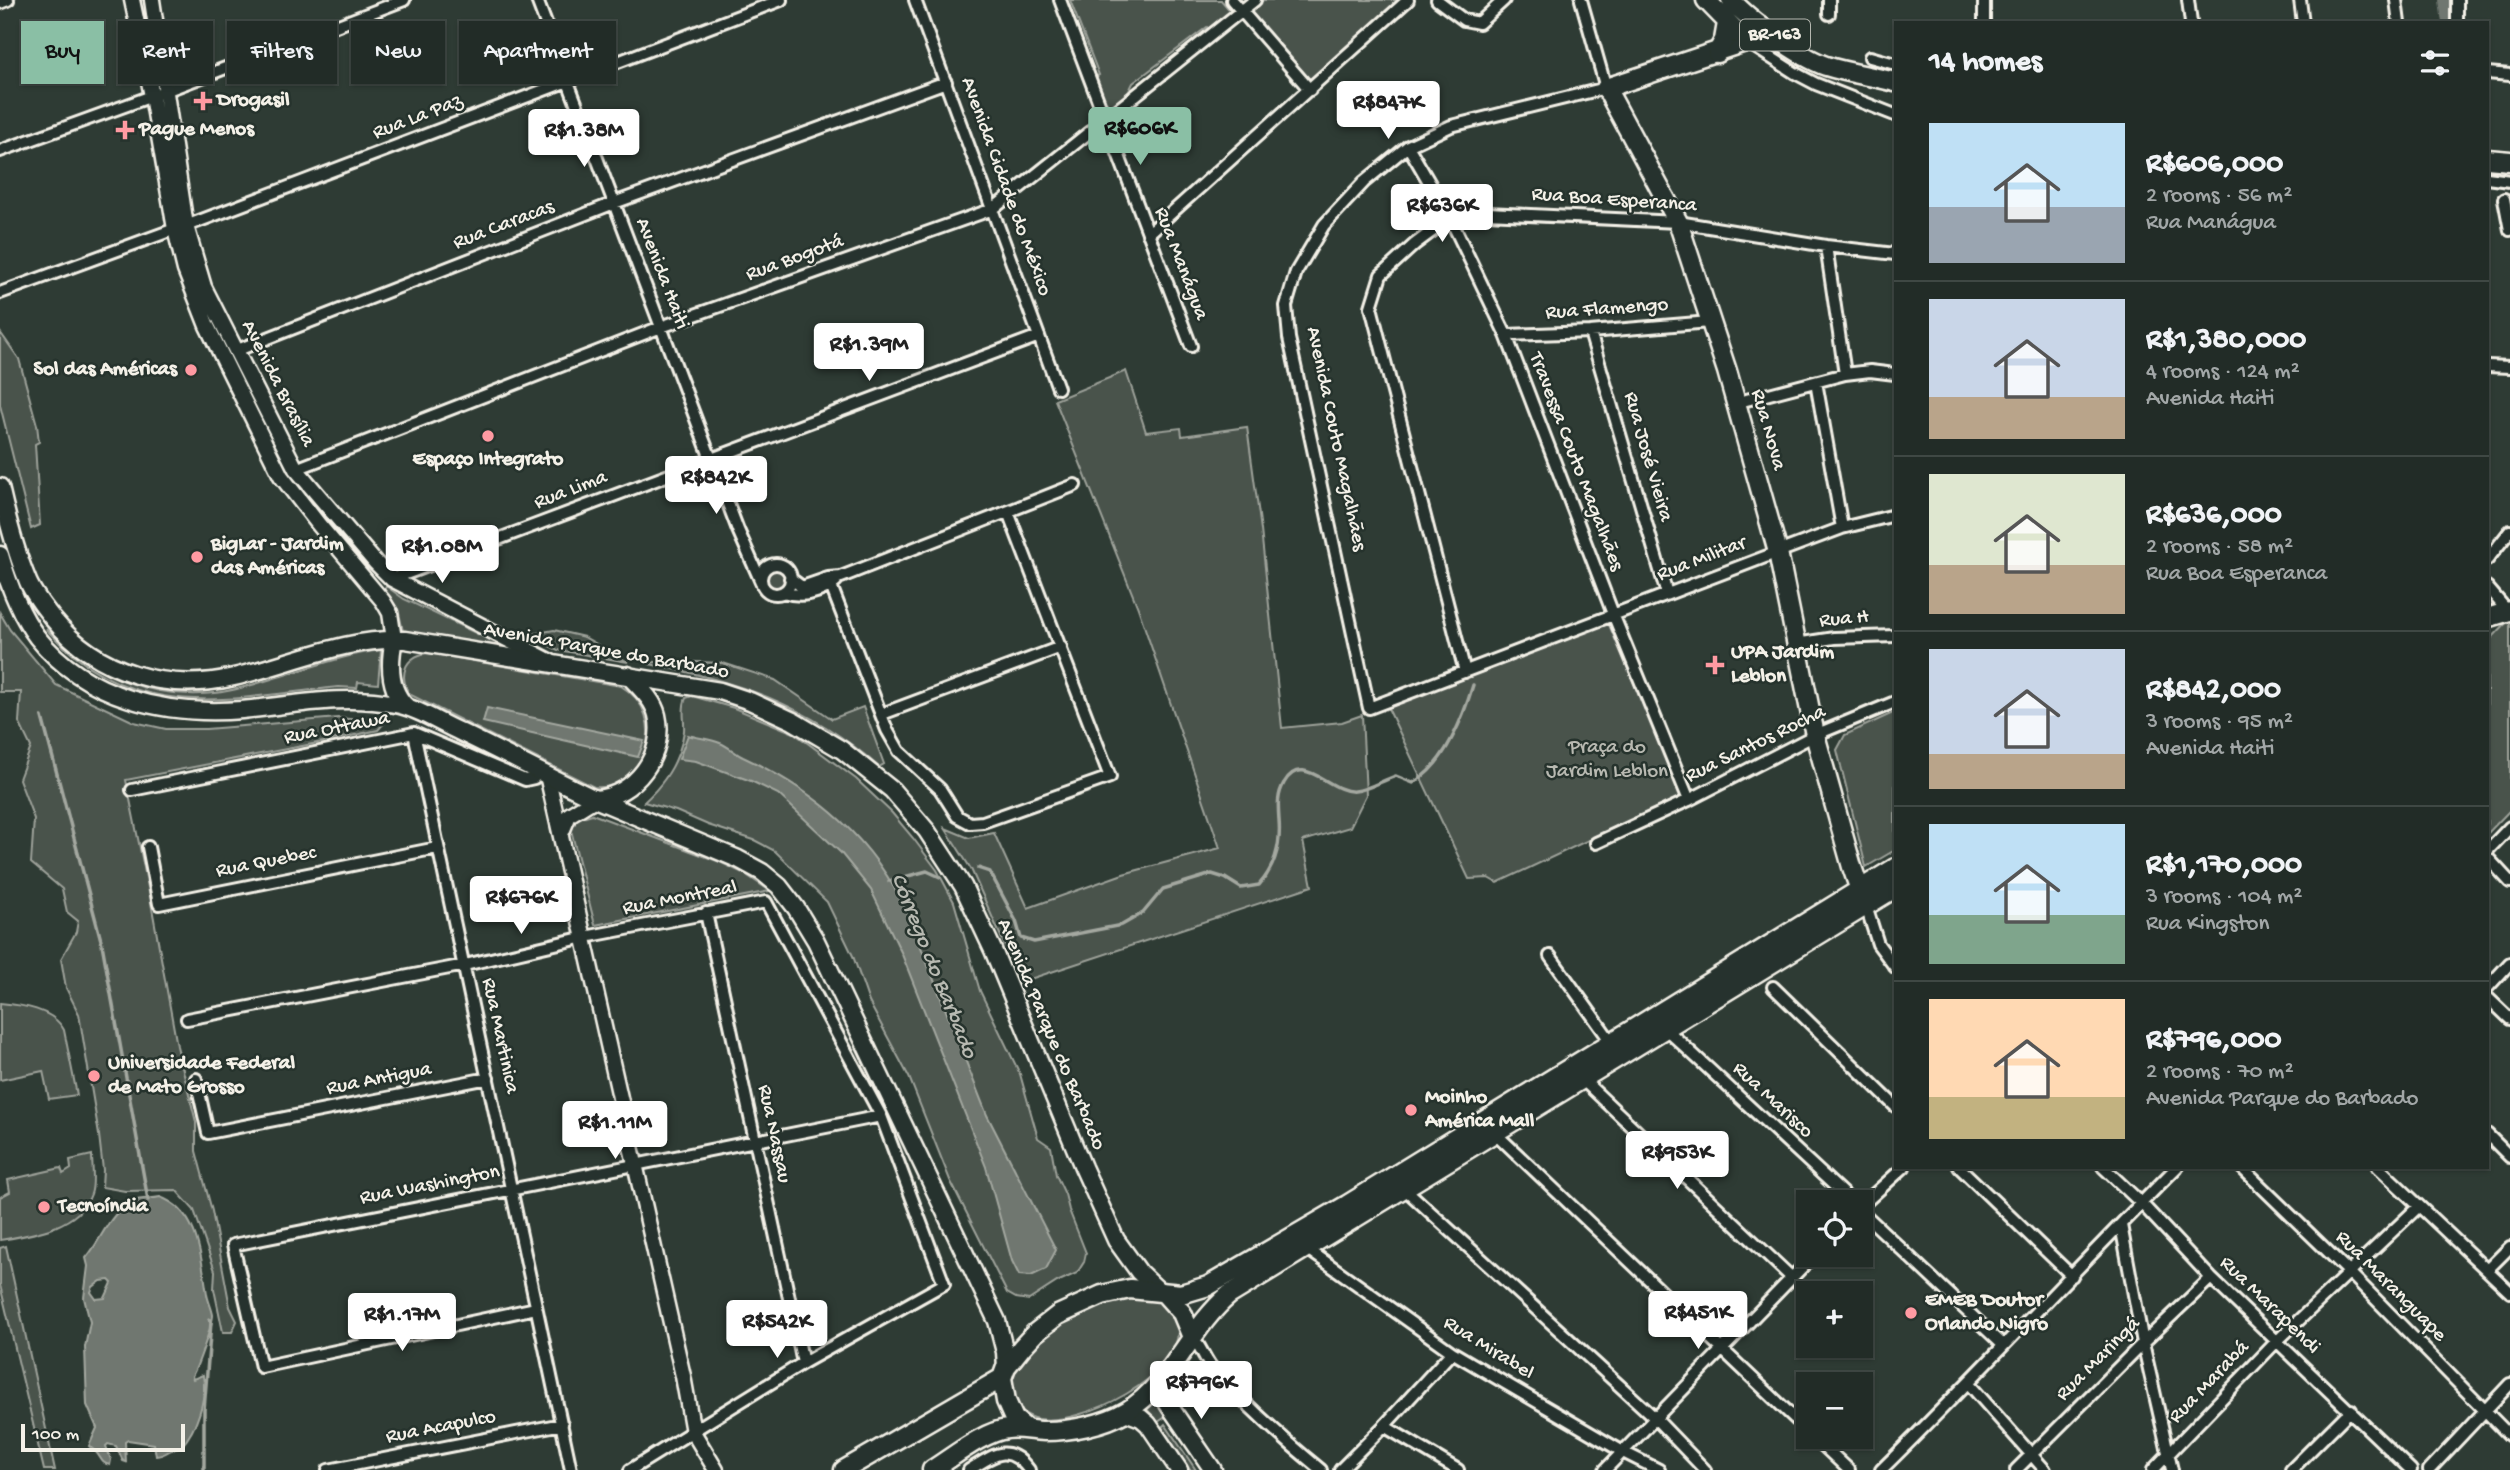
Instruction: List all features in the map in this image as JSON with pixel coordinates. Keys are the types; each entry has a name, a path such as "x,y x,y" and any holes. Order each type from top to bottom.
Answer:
{"main road":[{"name":"BR-163","path":"1706,0 1747,42"},
{"name":"BR-163","path":"1731,0 1740,10 1777,36 1824,65 1894,82"},
{"path":"1717,52 1724,40 1727,23"},
{"name":"Avenida Couto Magalhães","path":"1606,88 1760,37 1777,36"},
{"name":"Rua Nova","path":"1606,88 1678,222 1710,322 1778,552 1815,735 1863,898"},
{"path":"2489,159 2510,161"},
{"name":"Avenida Parque do Barbado","path":"0,487 27,581 45,609 67,636 105,663 125,673 151,680 210,682 290,663 344,646 394,639 691,685 750,701 801,725 842,750 901,800 927,831 963,886 993,950 1077,1154 1116,1240 1135,1267 1162,1292"},
{"path":"0,555 6,577 24,617 50,651 94,684 135,702 188,711 241,710 327,700 362,700 407,707 543,773 738,859 762,872 779,886 816,941 997,1321 1005,1352 1006,1401 1014,1419 1025,1428"},
{"path":"2489,617 2509,612"},
{"path":"394,639 391,658 392,683 396,694 407,707"},
{"path":"602,798 628,787 642,775 651,759 659,732 654,706 628,675"},
{"path":"932,1470 993,1432 1025,1428 1042,1431 1066,1430 1095,1424 1125,1412 1164,1379 1192,1337 1216,1306 1229,1295 1666,1029 1863,898 1894,869"},
{"path":"844,1470 1004,1373 1035,1333 1076,1306 1102,1295 1130,1289 1194,1292 1208,1286 1347,1205 1612,1043 1863,898 1894,888"},
{"path":"1162,1292 1182,1313 1192,1337"},
{"path":"1164,1379 1168,1404 1213,1470"},
{"path":"1125,1412 1141,1418 1147,1424 1179,1470"}],"street":[{"path":"0,3 8,0"},
{"name":"Avenida Brasília","path":"132,0 152,96 171,168 181,228 217,330 281,476 383,601 390,613 394,639"},
{"name":"Avenida Brasília","path":"152,0 167,91 171,168"},
{"path":"0,151 167,91 404,0"},
{"name":"Avenida Haiti","path":"537,0 545,21"},
{"name":"Rua La Paz","path":"616,64 781,0"},
{"name":"Avenida Cidade do México","path":"915,0 1058,388"},
{"name":"Rua Manágua","path":"1060,0 1191,346"},
{"path":"1232,0 1310,90"},
{"name":"Rua Bogotá","path":"296,469 661,327 993,209 1255,0"},
{"path":"1148,234 1408,0"},
{"path":"1437,0 1464,20 1474,23 1484,21 1504,0"},
{"name":"Rua Nova","path":"1581,0 1606,88"},
{"path":"1829,0 1829,14"},
{"path":"1984,0 1984,21"},
{"path":"2188,0 2191,21"},
{"path":"2300,0 2303,21"},
{"path":"2396,0 2399,21"},
{"path":"2457,0 2457,21"},
{"name":"BR-163","path":"1747,42 1816,85 1894,115"},
{"path":"1870,57 1894,64"},
{"path":"2489,73 2510,75"},
{"name":"Rua Caracas","path":"236,351 614,204 946,82"},
{"name":"Rua La Paz","path":"0,293 563,84"},
{"name":"Avenida Haiti","path":"569,84 711,459 761,582"},
{"name":"Avenida Couto Magalhães","path":"1369,708 1289,338 1286,306 1296,272 1324,225 1364,182 1408,146 1451,126 1606,88"},
{"name":"Travessa Couto Magalhães","path":"1408,146 1450,218 1506,335 1613,614 1689,800"},
{"path":"2489,178 2510,181"},
{"path":"2504,199 2510,230"},
{"name":"Rua Boa Esperanca","path":"1465,672 1371,307 1381,275 1415,244 1450,218 1487,213 1678,222 1826,246 1894,254"},
{"path":"1826,246 1845,374"},
{"name":"Rua Flamengo","path":"1506,335 1590,332 1710,322"},
{"name":"Avenida Brasília","path":"217,330 236,351 296,469 392,579 554,663"},
{"name":"Rua José Vieira","path":"1590,332 1667,594"},
{"name":"Rua Lima","path":"392,579 1039,336"},
{"path":"2489,366 2510,367"},
{"path":"1735,404 1845,374 1870,371 1894,374"},
{"path":"1816,382 1842,528"},
{"path":"768,567 762,573 761,582 769,593 783,592 800,596 841,577 1075,485"},
{"path":"830,582 887,730 899,751 940,789 957,816 970,823 983,822 1110,777 1009,512"},
{"name":"Rua Militar","path":"1369,708 1842,528 1894,515"},
{"path":"2489,557 2510,531"},
{"path":"751,561 756,565 784,567 790,578 802,587 830,582"},
{"path":"783,592 789,586 790,578"},
{"path":"2489,589 2509,612"},
{"name":"Rua H","path":"1796,644 1834,638 1894,636"},
{"path":"882,714 1061,647"},
{"name":"Rua Santos Rocha","path":"1596,843 1689,800 1815,735 1894,702"},
{"name":"Rua Ottawa","path":"132,790 414,733 525,780 543,773"},
{"name":"Rua Martinica","path":"414,733 571,1470"},
{"path":"543,773 561,834 585,937 683,1376 693,1432 716,1470"},
{"path":"561,834 569,815 602,798"},
{"path":"2489,849 2510,827"},
{"name":"Rua Quebec","path":"148,847 159,904 437,848"},
{"path":"2489,859 2510,882"},
{"path":"1863,898 1878,944 1894,966"},
{"name":"Rua Montreal","path":"187,1018 465,965 585,937 766,902 881,1116 944,1284 803,1363"},
{"name":"Rua Nassau","path":"706,913 803,1363"},
{"path":"1550,956 1612,1043"},
{"path":"2489,986 2510,963"},
{"path":"1773,987 1894,1104"},
{"path":"2489,999 2510,1019"},
{"name":"Rua Marisco","path":"1666,1029 1839,1190"},
{"name":"Rua Antigua","path":"196,1079 208,1133 488,1078"},
{"path":"1583,1080 1792,1278"},
{"name":"Rua Washington","path":"536,1308 261,1367 233,1245 881,1116"},
{"path":"1494,1132 1796,1420"},
{"path":"2489,1136 2510,1157"},
{"path":"1873,1196 1902,1169"},
{"path":"1961,1169 2072,1276"},
{"name":"Rua Marapendi","path":"2105,1169 2211,1278 2411,1470"},
{"path":"1881,1470 1969,1384 2003,1345 2175,1169"},
{"name":"Rua Maranguape","path":"2243,1169 2350,1272 2510,1436"},
{"path":"2380,1169 2510,1292"},
{"path":"1404,1188 1656,1419 1705,1470"},
{"name":"Rua Marabá","path":"2153,1470 2278,1340 2418,1207"},
{"path":"1873,1220 2003,1345"},
{"path":"2121,1225 2143,1343 2172,1470"},
{"path":"2488,1269 2510,1247"},
{"name":"Rua Mirabel","path":"1306,1248 1452,1352 1623,1452 1659,1470"},
{"path":"1605,1470 1803,1267"},
{"name":"Rua Maringá","path":"2016,1470 2211,1278"},
{"path":"1192,1337 1206,1360 1232,1389 1287,1443 1321,1470"},
{"path":"1340,1470 1452,1352"},
{"path":"630,1470 803,1363"},
{"path":"1969,1384 2045,1470"},
{"path":"2429,1470 2510,1384"},
{"path":"2291,1470 2351,1410"},
{"name":"Rua Acapulco","path":"328,1470 562,1424"},
{"path":"1384,1426 1458,1470"},
{"path":"1827,1449 1849,1470"},
{"path":"969,1470 994,1455 1009,1453 1020,1459 1029,1470"}],"green space":[{"path":"135,0 147,2 150,21 140,21"},
{"path":"1070,0 1221,0 1234,15 1212,32 1207,27 1133,83 1124,101 1110,110 1105,108 1093,78 1099,75"},
{"path":"1263,0 1403,0 1309,82 1249,13"},
{"path":"0,332 19,359 37,425 39,442 35,444 40,525 31,529 0,405"},
{"path":"1126,371 1146,432 1181,428 1182,436 1247,427 1282,728 1342,722 1362,715 1366,795 1350,827 1303,841 1312,886 1021,982 971,869 945,828 969,838 994,833 1028,908 1123,874 1220,848 1138,608 1055,400"},
{"path":"772,568 780,568 787,575 787,583 780,590 772,590 765,583 765,575"},
{"path":"386,586 404,599 505,647 403,631 398,609 384,590"},
{"path":"0,613 10,630 56,685 134,722 166,729 206,729 338,718 385,722 378,730 126,780 177,1046 196,1122 196,1151 212,1211 230,1307 237,1321 232,1332 223,1332 214,1289 215,1271 194,1210 176,1190 125,1191 102,1187 99,1135 79,1014 66,988 61,959 76,932 78,921 67,912 62,889 31,863 34,819 19,779 31,747 19,722 21,692 0,692"},
{"path":"2510,619 2510,810 2489,832 2489,641"},
{"name":"Praça do Jardim Leblon","path":"1607,620 1682,796 1497,883 1488,878 1469,879 1387,706"},
{"path":"46,629 83,659 103,671 146,688 168,692 224,692 345,657 381,650 378,684 358,682 357,688 339,687 219,699 147,693 113,680 79,660"},
{"path":"554,630 584,637 628,662 558,650 526,635"},
{"path":"427,653 621,686 637,699 645,715 648,732 645,750 638,765 626,778 612,785 594,787 409,694 404,680 406,668 413,658"},
{"path":"644,663 723,663 775,680 832,719 863,707 884,764 879,767 825,727 769,698 709,678"},
{"path":"692,696 734,708 794,733 856,779 892,813 937,870 954,902 980,991 1020,1074 1038,1138 1051,1147 1056,1175 1086,1253 1077,1273 1029,1300 1007,1293 950,1180 909,1077 869,1002 853,956 827,902 775,851 754,840 644,802 659,787 675,761 684,731 683,710 686,698"},
{"path":"1894,712 1894,851 1866,867 1837,750 1845,735"},
{"path":"592,814 720,862 745,874 770,891 595,925 571,830 576,819"},
{"path":"0,1003 36,1009 59,1023 64,1030 77,1095 49,1099 43,1071 0,1080"},
{"path":"92,1155 91,1194 76,1215 52,1228 0,1240 0,1197 10,1192 8,1180 61,1168 63,1174 71,1169 70,1160"},
{"path":"6,1246 55,1470 44,1470 0,1285 0,1248"},
{"path":"1121,1296 1157,1298 1173,1315 1178,1327 1175,1345 1164,1363 1126,1394 1103,1406 1057,1419 1039,1419 1022,1411 1012,1396 1011,1386 1014,1375 1028,1351 1058,1323"},
{"path":"1155,1399 1167,1416 1158,1422 1145,1407"},
{"path":"1165,1424 1196,1470 1190,1470 1162,1427"}],"shaded area":[{"path":"487,708 644,741 638,757 483,722"},
{"path":"688,735 723,744 796,786 840,820 878,863 908,914 987,1115 1056,1250 1046,1269 1031,1276 1019,1275 1012,1261 986,1167 901,952 871,890 841,853 778,794 696,761 679,759"},
{"path":"160,1197 183,1213 200,1251 213,1315 192,1376 193,1379 203,1375 204,1394 192,1432 181,1447 156,1456 154,1444 128,1440 125,1442 126,1462 116,1446 108,1444 106,1446 110,1465 103,1462 89,1446 97,1428 87,1405 85,1347 90,1322 84,1298 88,1266 86,1258 120,1210 137,1200","holes":["109,1280 112,1283 105,1298 96,1299 91,1292 101,1281"]}],"waterway":[{"path":"2445,0 2448,21"},
{"path":"978,868 990,872 1016,921 1021,938 1034,942 1122,925 1143,913 1163,889 1212,874 1241,888 1259,885 1276,855 1279,838 1279,796 1291,774 1308,772 1336,786 1355,791 1396,776 1413,783 1434,765 1451,740 1473,685"},
{"path":"42,717 102,944 148,1200"},
{"name":"Córrego do Barbado","path":"889,881 927,871 940,877"},
{"path":"204,1470 209,1319"}],"place":[{"name":"Drogasil","path":"203,101"},
{"name":"Pague Menos","path":"125,130"},
{"name":"Sol das Américas","path":"191,370"},
{"name":"Espaço Integrato","path":"488,436"},
{"name":"BigLar - Jardim das Américas","path":"197,557"},
{"name":"UPA Jardim Leblon","path":"1715,665"},
{"name":"Universidade Federal de Mato Grosso","path":"94,1076"},
{"name":"Moinho América Mall","path":"1411,1110"},
{"name":"Tecnoíndia","path":"44,1207"},
{"name":"EMEB Doutor Orlando Nigro","path":"1911,1313"}]}
